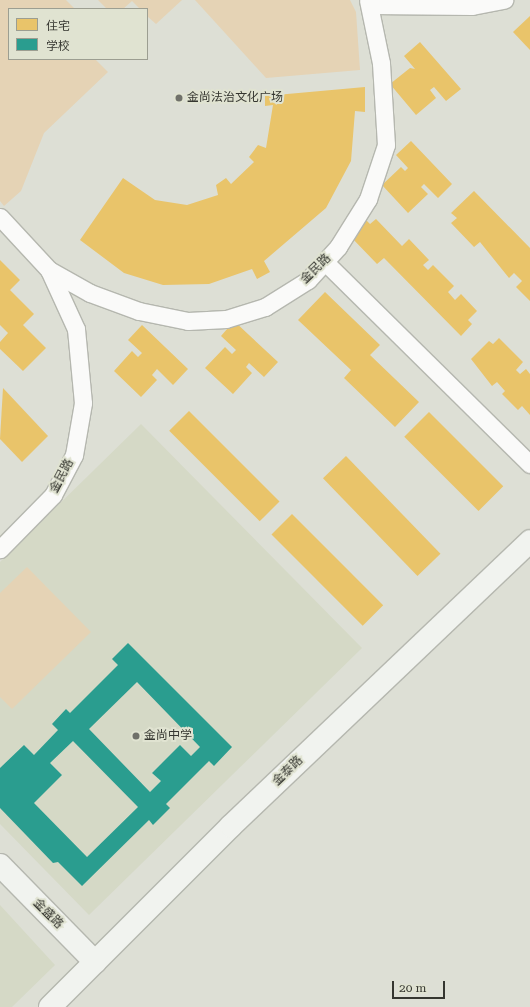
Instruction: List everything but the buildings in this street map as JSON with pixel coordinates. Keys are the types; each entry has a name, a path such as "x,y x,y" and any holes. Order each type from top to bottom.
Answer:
{"street":[{"path":"370,3 472,6 504,0"},
{"name":"金民路","path":"0,217 49,270 90,293 138,311 188,321 226,319 265,307 308,280 325,262 368,199 386,145 382,70 370,3"},
{"path":"325,262 530,464"},
{"name":"金民路","path":"0,549 53,495 74,455 83,403 76,329 49,270"},
{"name":"金泰路","path":"50,1007 231,826 530,541"},
{"name":"金盛路","path":"0,866 95,962"}],"shaded area":[{"path":"0,0 66,0 74,8 8,8 8,60 96,60 108,72 44,133 21,191 4,206 0,201"},
{"path":"98,0 182,0 156,24 148,17 148,8 139,8 132,1 124,8 106,8"},
{"path":"195,0 350,0 356,12 360,70 266,78"},
{"name":"金尚中学","path":"141,424 362,648 89,915 0,824 0,562"},
{"path":"27,567 91,632 12,709 0,697 0,593"},
{"path":"0,905 55,965 12,1007 0,1007"}],"place":[{"name":"金尚法治文化广场","path":"179,98"},
{"name":"金尚中学","path":"136,736"}]}
